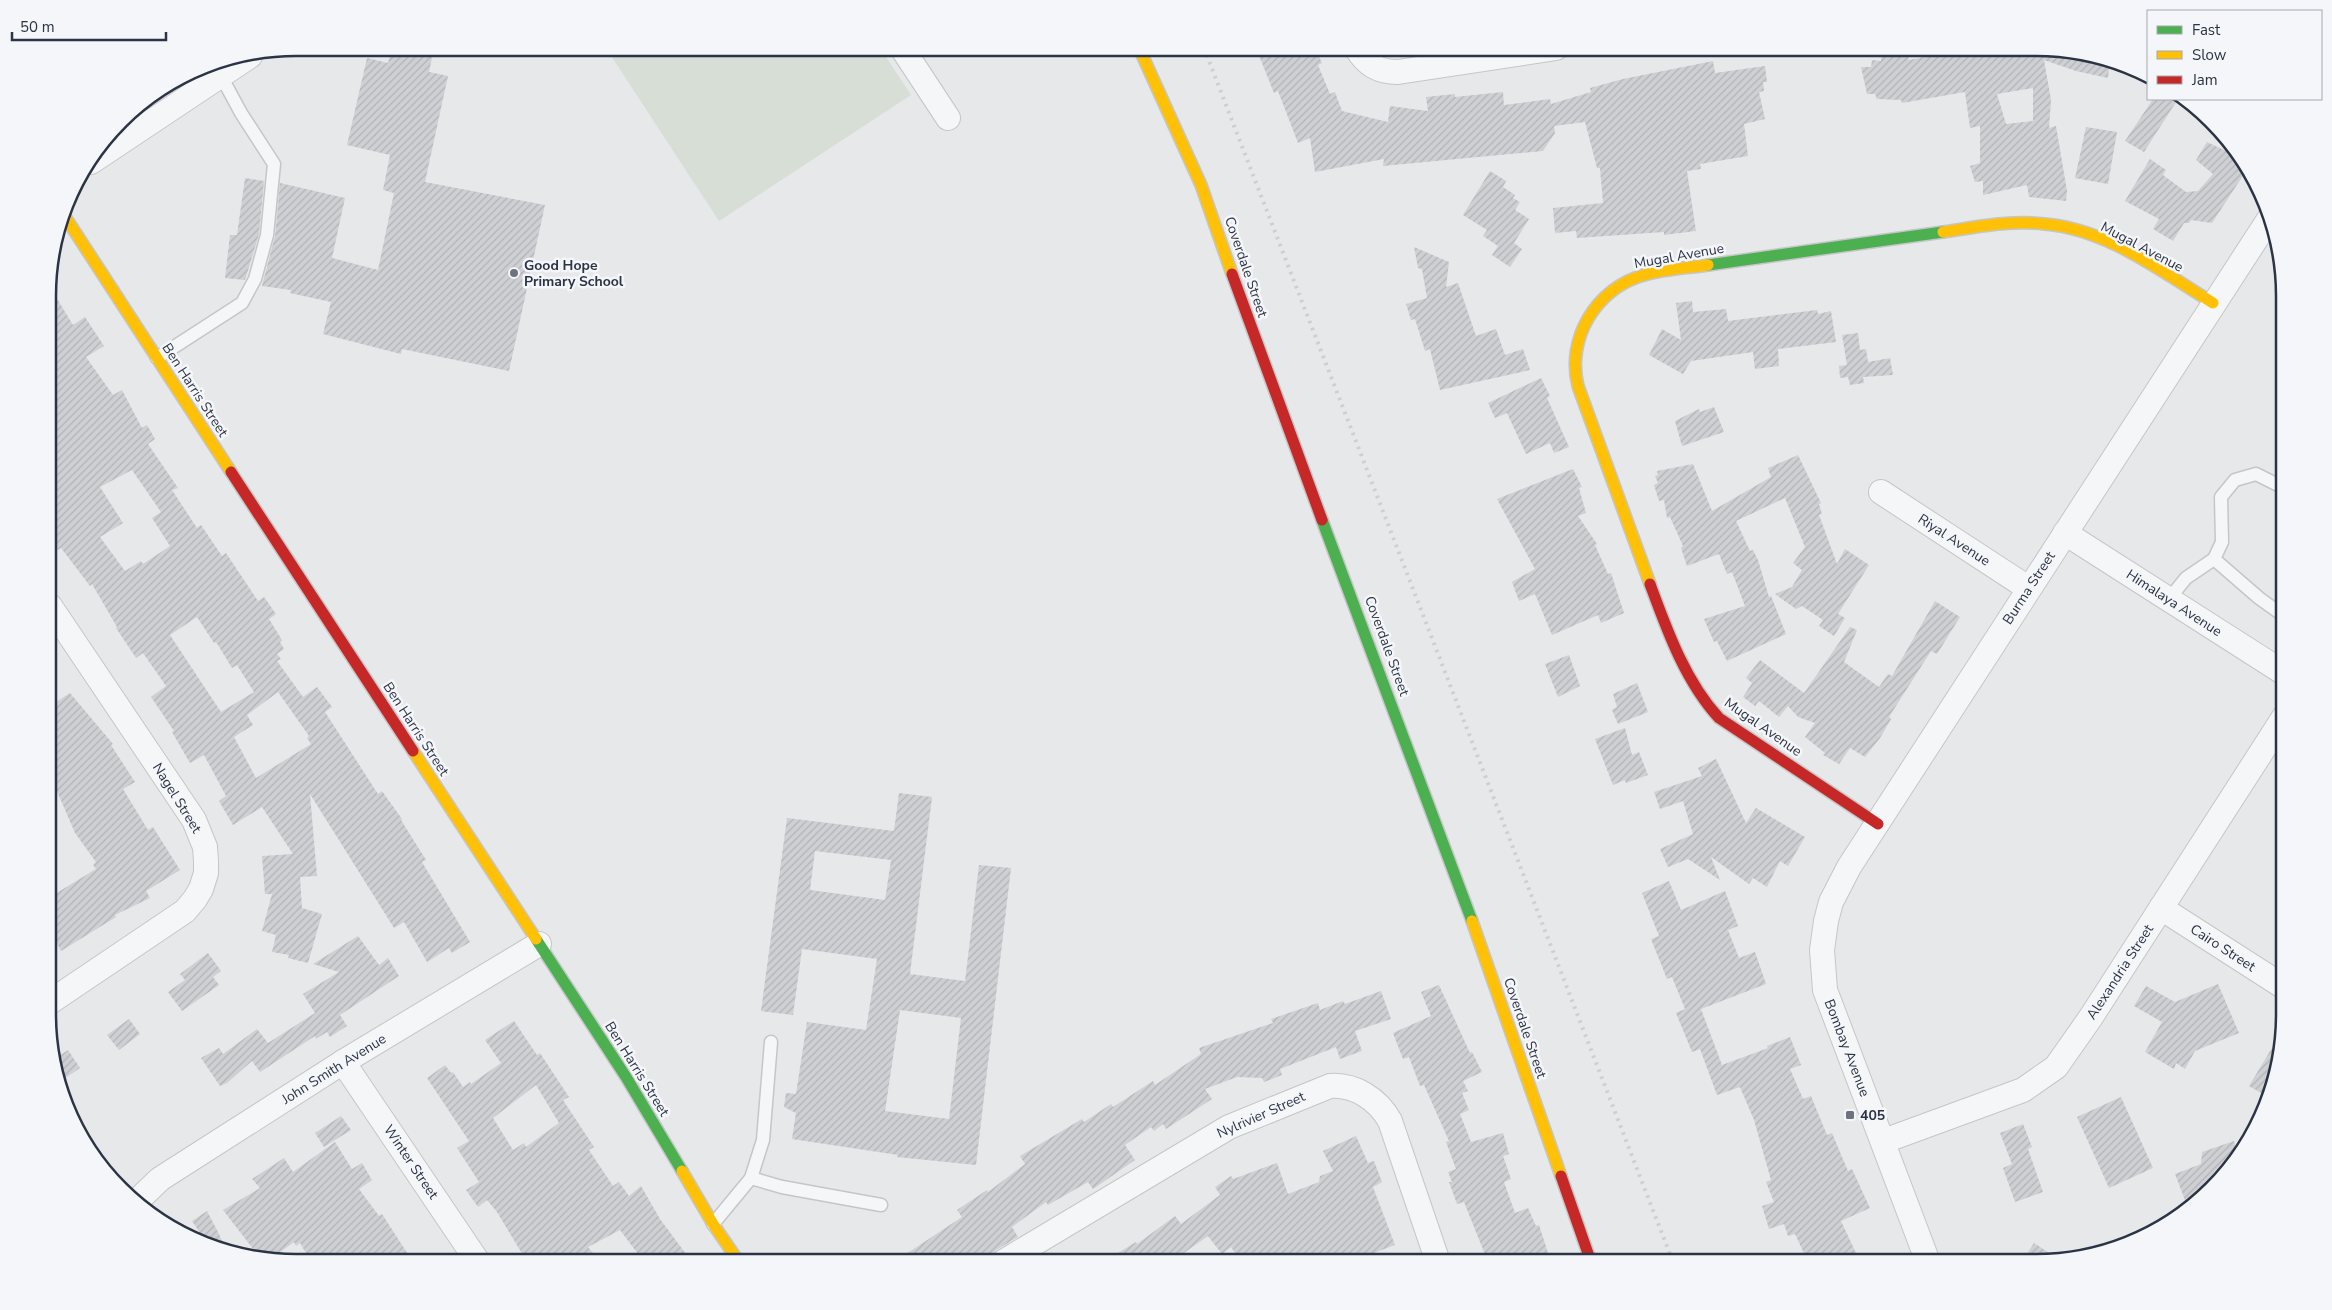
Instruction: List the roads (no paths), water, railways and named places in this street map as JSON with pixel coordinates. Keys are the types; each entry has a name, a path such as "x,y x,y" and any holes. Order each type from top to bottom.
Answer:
{"street":[{"path":"907,56 948,118"},
{"name":"Coverdale Street","path":"1143,56 1201,185 1265,367 1460,887 1588,1254"},
{"path":"1363,56 1375,69 1384,72 1398,72 1503,56"},
{"path":"103,154 240,63"},
{"name":"Ben Harris Street","path":"68,221 626,1077 713,1224 734,1254"},
{"name":"Mugal Avenue","path":"1878,824 1719,718 1696,689 1669,636 1583,402 1576,376 1575,356 1578,339 1595,305 1630,280 1643,275 1869,242 2020,223 2056,225 2082,232 2124,251 2213,303"},
{"name":"Burma Street","path":"1824,973 1822,944 1831,902 1848,867 1878,824 2028,588 2265,225"},
{"name":"Riyal Avenue","path":"1881,492 2028,588"},
{"name":"Himalaya Avenue","path":"2065,533 2276,668"},
{"name":"Nagel Street","path":"56,615 194,820 205,847 206,861 206,873 201,889 185,911 56,998"},
{"name":"Alexandria Street","path":"1884,1141 2023,1090 2056,1066 2091,1017 2276,729"},
{"name":"Cairo Street","path":"2161,908 2276,982"},
{"name":"John Smith Avenue","path":"142,1197 160,1180 343,1062 539,944"},
{"name":"Bombay Avenue","path":"1824,973 1825,990 1833,1014 1884,1141 1925,1254"},
{"name":"Winter Street","path":"343,1062 471,1254"},
{"name":"Nylrivier Street","path":"1016,1254 1229,1126 1330,1086 1344,1085 1364,1095 1386,1114 1390,1120 1433,1254"}],"lane":[{"path":"157,358 242,303 255,279 267,234 274,164 241,113 221,76"},
{"path":"2169,599 2186,578 2214,559 2222,542 2221,497 2235,480 2256,474 2276,484"},
{"path":"2214,559 2276,610"},
{"path":"713,1224 751,1178 763,1140 771,1042"},
{"path":"751,1178 782,1187 881,1205"}],"railway":[{"path":"1207,56 1670,1254"}],"place":[{"name":"Good Hope Primary School","path":"514,273"},
{"name":"405","path":"1850,1115"}]}
